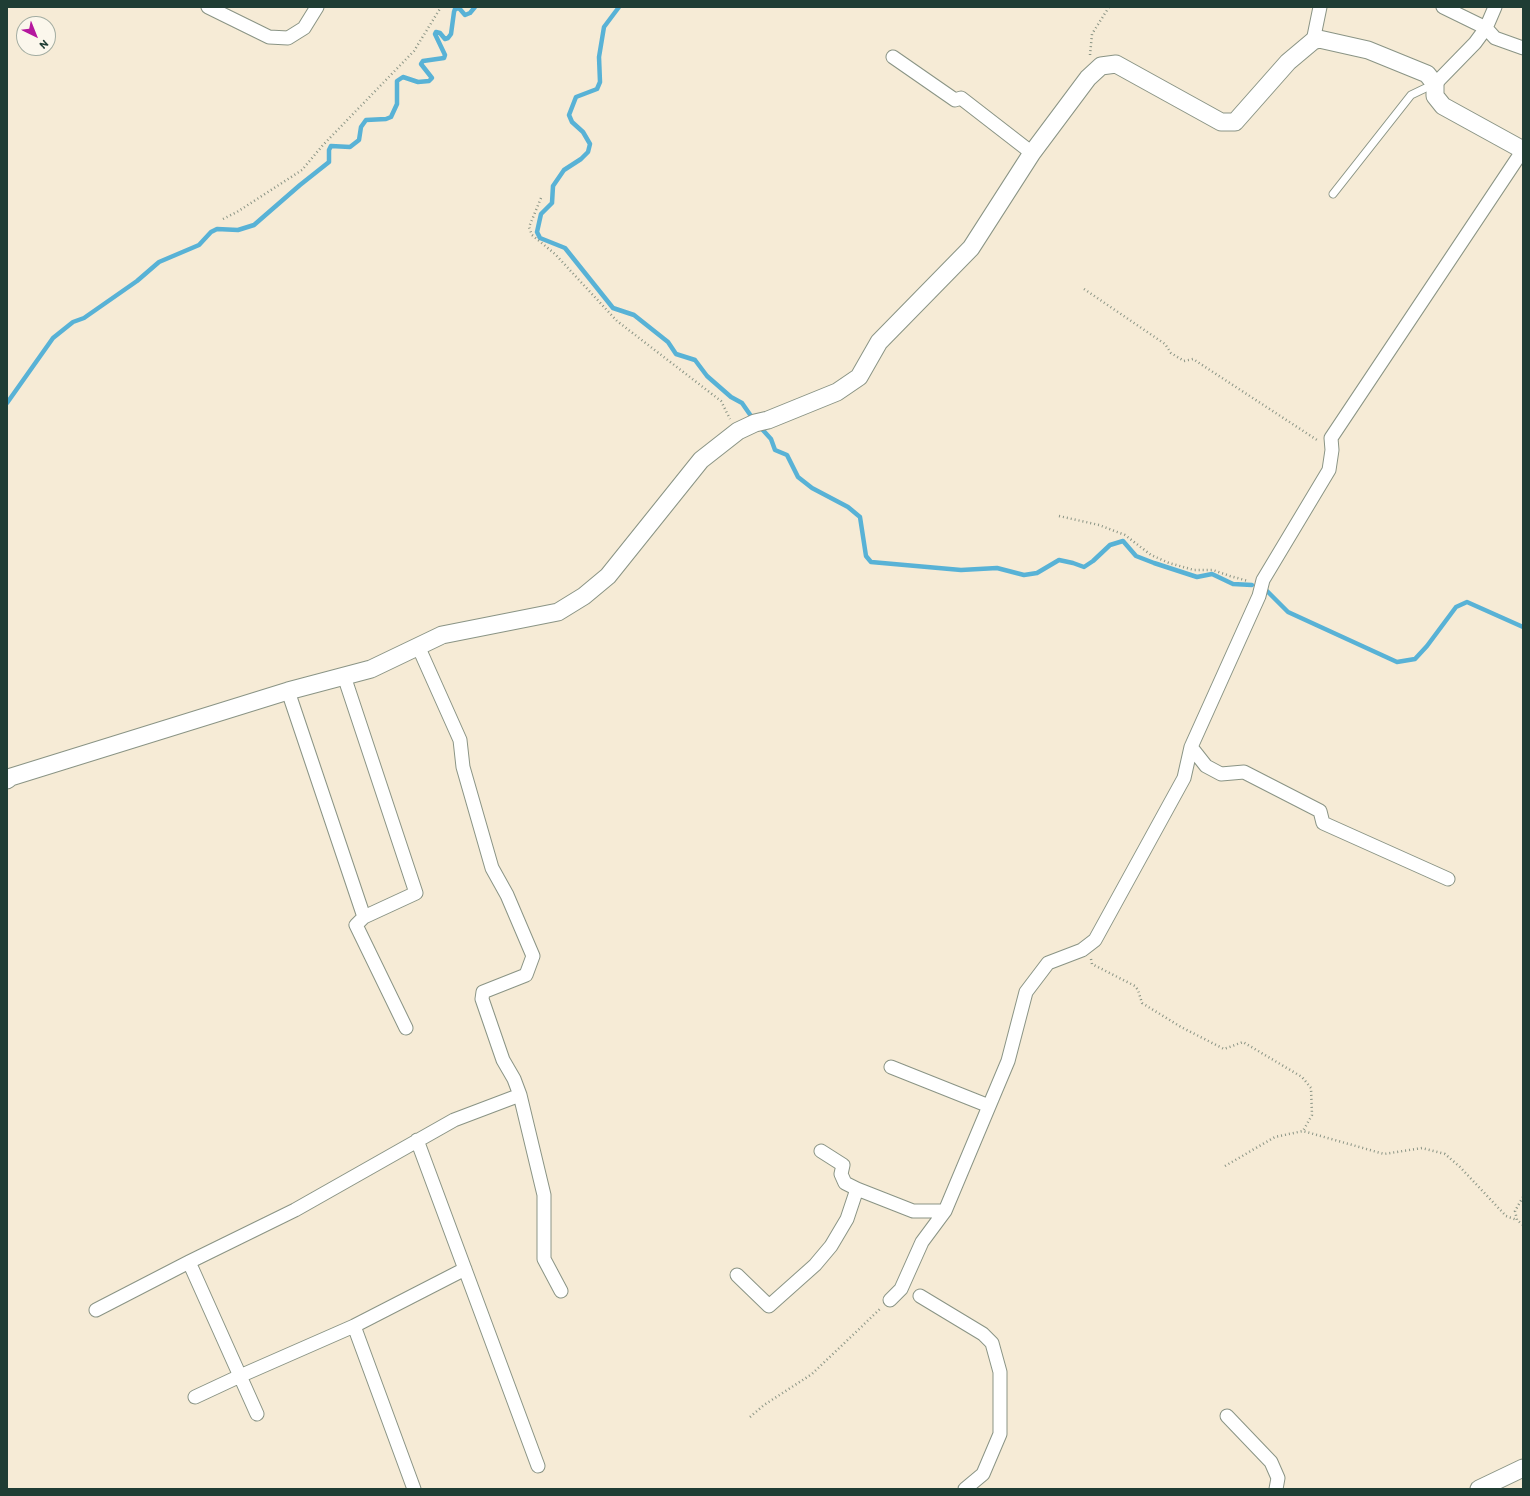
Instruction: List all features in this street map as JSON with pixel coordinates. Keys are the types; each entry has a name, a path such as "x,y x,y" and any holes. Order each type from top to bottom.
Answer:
{"street":[{"path":"208,7 269,37 288,38 304,28 317,7"},
{"path":"1313,41 1320,7"},
{"path":"1443,7 1486,28 1495,38 1523,48"},
{"path":"1435,84 1475,43 1486,28 1495,7"},
{"path":"7,780 288,691 370,669 442,636 558,612 584,596 608,576 701,460 738,431 755,423 768,420 837,392 859,378 879,342 972,248 1032,153 1088,78 1101,66 1116,64 1221,122 1235,122 1288,62 1313,41 1319,39 1368,50 1427,74 1435,84 1435,96 1443,106 1523,150 1331,438 1332,450 1329,470 1263,580 1259,596 1191,747 1184,778 1095,940 1082,950 1048,963 1026,992 1008,1061 945,1212 922,1242 901,1289 890,1300"},
{"path":"893,57 956,100 961,98 1032,153"},
{"path":"418,646 460,740 463,767 492,868 507,895 533,956 526,975 483,992 482,999 503,1060 514,1079 520,1095 544,1195 544,1259 561,1291"},
{"path":"344,676 416,893 364,917 356,925 406,1028"},
{"path":"288,691 364,917"},
{"path":"1191,747 1206,766 1221,774 1244,772 1320,811 1323,823 1448,879"},
{"path":"891,1067 989,1106"},
{"path":"96,1310 189,1262 296,1210 454,1120 520,1095"},
{"path":"417,1140 538,1466"},
{"path":"821,1151 843,1165 841,1174 845,1183 857,1189 913,1212 945,1212"},
{"path":"738,1276 768,1306 815,1265 831,1246 847,1219 857,1189"},
{"path":"189,1262 257,1414"},
{"path":"195,1398 240,1376 354,1326 465,1269"},
{"path":"920,1296 983,1334 992,1343 1000,1372 1000,1434 983,1474 965,1489"},
{"path":"354,1326 414,1489"},
{"path":"1227,1416 1271,1462 1278,1478 1276,1489"},
{"path":"1478,1489 1523,1468"}],"lane":[{"path":"1332,194 1411,95 1435,84"}],"path":[{"path":"223,219 237,212 302,170 323,145 414,51 441,7"},
{"path":"1088,78 1092,34 1109,7"},
{"path":"541,198 530,227 532,235 555,254 617,321 721,401 738,431"},
{"path":"1084,289 1165,344 1171,354 1184,361 1193,359 1332,450"},
{"path":"1059,516 1099,525 1125,535 1151,555 1169,563 1194,570 1213,570 1248,581 1263,580"},
{"path":"1095,940 1090,953 1092,964 1135,986 1138,990 1142,1003 1181,1027 1224,1049 1242,1042 1302,1077 1311,1088 1312,1115 1303,1131"},
{"path":"1225,1166 1275,1137 1303,1131 1384,1154 1422,1148 1445,1154 1460,1167 1506,1216 1517,1220 1523,1225"},
{"path":"1517,1220 1515,1211 1523,1197"},
{"path":"750,1417 764,1405 812,1374 890,1300"}],"waterway":[{"path":"7,403 53,338 73,322 84,318 137,281 159,262 199,245 211,232 217,229 238,230 254,225 329,162 329,150 331,146 350,147 359,140 361,127 366,120 386,119 391,117 397,104 397,81 403,77 418,82 429,81 432,78 421,64 423,61 444,58 445,55 435,34 436,32 440,33 445,39 448,38 451,34 455,9 459,8 465,15 470,13 475,7"},
{"path":"619,7 604,27 599,57 600,82 597,89 576,97 569,115 572,122 583,132 590,144 588,152 581,159 564,170 553,186 552,203 541,214 537,232 540,238 565,248 613,308 634,315 668,342 676,354 695,360 707,376 731,397 742,403 751,416"},
{"path":"761,428 771,439 775,450 787,455 798,477 812,488 848,507 860,517 866,556 871,562 961,570 997,568 1024,575 1037,573 1059,560 1084,567 1093,561 1110,545 1123,541 1136,556 1154,563 1197,577 1212,574 1233,584 1252,585"},
{"path":"1266,590 1288,612 1397,662 1415,659 1427,646 1456,607 1467,602 1523,627"}]}
